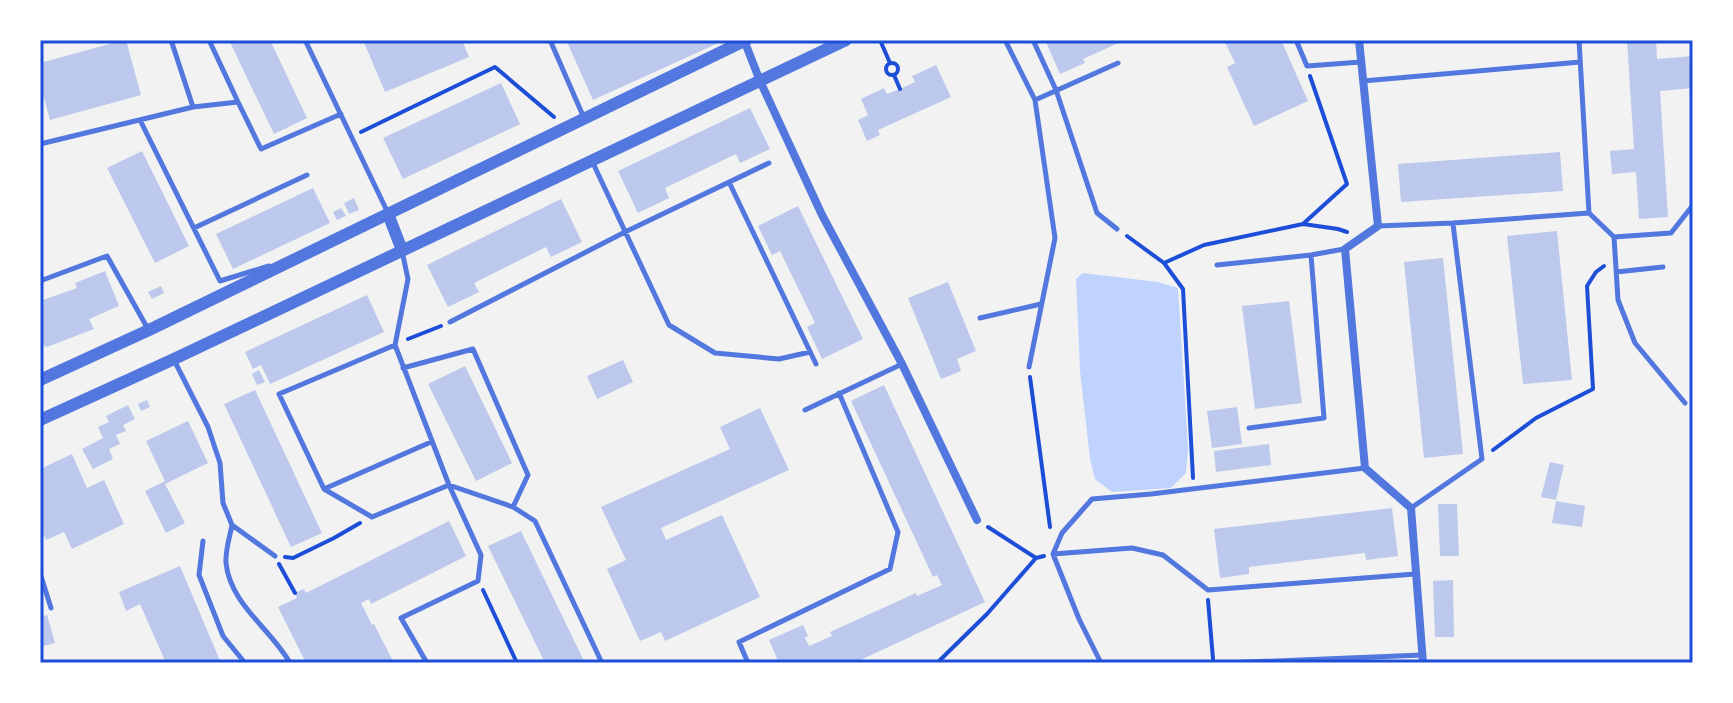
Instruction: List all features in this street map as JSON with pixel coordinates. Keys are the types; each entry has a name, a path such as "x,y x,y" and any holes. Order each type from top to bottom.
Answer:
{"street":[{"path":"40,380 745,40 760,81 822,215 902,364 977,520"},
{"path":"40,420 846,40"},
{"path":"1359,40 1378,226 1345,249 1365,468 1411,508 1423,659"},
{"path":"388,214 402,250"}],"lane":[{"path":"171,40 193,107"},
{"path":"209,40 261,149 341,114"},
{"path":"305,40 388,214"},
{"path":"550,40 584,119"},
{"path":"1005,40 1035,100 1055,238 1029,367"},
{"path":"1033,40 1056,90 1097,213 1117,229"},
{"path":"1296,40 1307,66 1361,62"},
{"path":"1579,40 1589,213 1614,237 1618,300 1635,343 1685,403"},
{"path":"1363,81 1580,62"},
{"path":"1035,100 1118,63"},
{"path":"40,144 193,107 238,102"},
{"path":"140,120 220,281 297,257"},
{"path":"592,160 669,325 715,353 779,359 810,352"},
{"path":"450,322 625,232 769,163"},
{"path":"194,228 307,175"},
{"path":"729,182 816,364"},
{"path":"1614,237 1671,233 1693,205"},
{"path":"1378,226 1589,213"},
{"path":"1411,508 1482,459 1453,223"},
{"path":"1217,265 1345,249"},
{"path":"402,250 408,279 395,345 431,442 481,555 478,581 401,618 427,663"},
{"path":"1249,428 1324,418 1311,255"},
{"path":"40,281 107,256 149,330"},
{"path":"1616,272 1663,267"},
{"path":"980,318 1041,304"},
{"path":"395,345 279,394 324,489 372,517 449,485 513,507 535,521 602,663"},
{"path":"403,368 473,349 528,475 513,507"},
{"path":"174,359 220,463 223,503 232,525 226,561 234,592 290,663"},
{"path":"805,410 902,364"},
{"path":"748,663 739,642 890,569 898,532 839,393"},
{"path":"324,489 431,442"},
{"path":"1101,663 1079,619 1053,554 1062,533 1092,499 1365,468"},
{"path":"232,525 275,556"},
{"path":"203,541 199,575 223,636 245,663"},
{"path":"1053,554 1132,548 1163,555 1208,590 1416,574"},
{"path":"40,573 51,608"},
{"path":"1224,663 1423,659"}],"path":[{"path":"880,40 890,63"},
{"path":"890,63 898,67 894,75"},
{"path":"890,63 886,71 894,75"},
{"path":"1303,224 1347,184 1307,66"},
{"path":"352,136 495,67 557,120"},
{"path":"894,75 900,89"},
{"path":"1164,263 1204,245 1303,224 1338,229 1360,238"},
{"path":"1117,229 1164,263 1183,289 1193,489"},
{"path":"1482,459 1536,418 1593,389 1587,286 1596,272 1615,257"},
{"path":"395,345 450,322"},
{"path":"937,663 987,614 1036,558 1053,554 1029,367"},
{"path":"275,556 293,558 372,517"},
{"path":"977,520 1036,558"},
{"path":"282,569 295,593"},
{"path":"478,581 517,663"},
{"path":"1208,590 1213,663"}],"water":[{"path":"1083,273 1158,282 1178,288 1188,448 1186,473 1171,488 1112,492 1095,479 1080,371 1076,279"}],"building":[{"path":"126,40 141,95 50,120 43,94 40,95 40,63"},
{"path":"229,40 270,40 307,118 274,134"},
{"path":"363,40 462,40 469,57 385,92"},
{"path":"617,40 618,43 624,40 725,40 593,100 567,42"},
{"path":"1045,40 1125,40 1083,59 1085,63 1060,74"},
{"path":"1224,40 1281,40 1308,101 1254,126 1227,67 1235,63"},
{"path":"1627,40 1656,40 1657,59 1693,56 1693,88 1660,91 1668,217 1639,219 1636,172 1612,174 1610,151 1634,149"},
{"path":"936,65 951,97 878,130 880,135 867,141 858,120 868,115 861,99 884,88 887,94 900,89 915,82 912,76"},
{"path":"501,83 520,124 403,179 383,138"},
{"path":"750,108 770,149 740,163 736,154 665,188 669,198 638,213 618,171"},
{"path":"142,151 189,246 155,263 107,168"},
{"path":"1560,152 1563,191 1401,202 1398,164"},
{"path":"313,188 330,223 233,269 216,234"},
{"path":"354,198 359,210 349,214 344,203"},
{"path":"561,199 582,242 551,257 546,247 474,283 479,292 448,307 427,265"},
{"path":"798,206 863,339 822,359 807,327 815,323 780,251 772,255 758,226"},
{"path":"341,208 346,216 337,220 333,212"},
{"path":"1557,231 1572,380 1523,384 1507,236"},
{"path":"1443,258 1463,454 1424,458 1404,262"},
{"path":"105,271 119,306 89,319 94,329 47,347 40,344 40,301 77,288 75,283"},
{"path":"948,282 976,351 957,359 961,371 941,379 908,298"},
{"path":"161,286 164,293 152,299 148,292"},
{"path":"367,295 384,332 270,384 261,365 253,369 245,352"},
{"path":"1289,301 1302,403 1255,409 1242,306"},
{"path":"623,360 633,382 597,399 587,376"},
{"path":"465,366 512,463 476,481 428,384"},
{"path":"259,370 265,382 257,385 252,374"},
{"path":"884,385 985,602 854,663 779,663 769,640 803,625 809,646 832,636 830,632 916,593 917,596 942,585 937,575 933,577 851,401"},
{"path":"255,390 322,533 291,547 224,404"},
{"path":"147,400 150,407 141,411 138,404"},
{"path":"128,405 135,419 123,425 126,431 116,435 120,444 109,449 113,459 93,469 82,449 103,438 98,427 109,422 106,416"},
{"path":"1237,407 1242,444 1212,448 1207,411"},
{"path":"760,408 789,470 661,528 666,540 722,515 760,597 665,641 661,632 640,641 607,569 626,560 601,507 730,449 720,427"},
{"path":"188,421 208,463 165,484 185,523 166,533 145,491 165,481 146,441"},
{"path":"1269,444 1271,465 1216,472 1214,451"},
{"path":"72,454 87,488 104,480 124,524 72,549 64,532 46,540 40,527 40,469"},
{"path":"1550,462 1564,465 1556,500 1541,497"},
{"path":"1556,501 1585,506 1582,527 1552,523"},
{"path":"1438,504 1457,504 1459,556 1440,556"},
{"path":"1392,508 1398,556 1366,560 1365,553 1249,567 1249,574 1220,578 1214,529"},
{"path":"449,521 466,556 371,604 369,599 361,603 394,663 306,663 278,607 297,598 295,593 304,589 306,593"},
{"path":"521,531 585,663 545,663 488,546"},
{"path":"180,566 221,663 166,663 140,604 126,611 119,592"},
{"path":"1453,580 1454,637 1435,637 1433,581"},
{"path":"47,615 55,643 40,647 40,617"}]}
